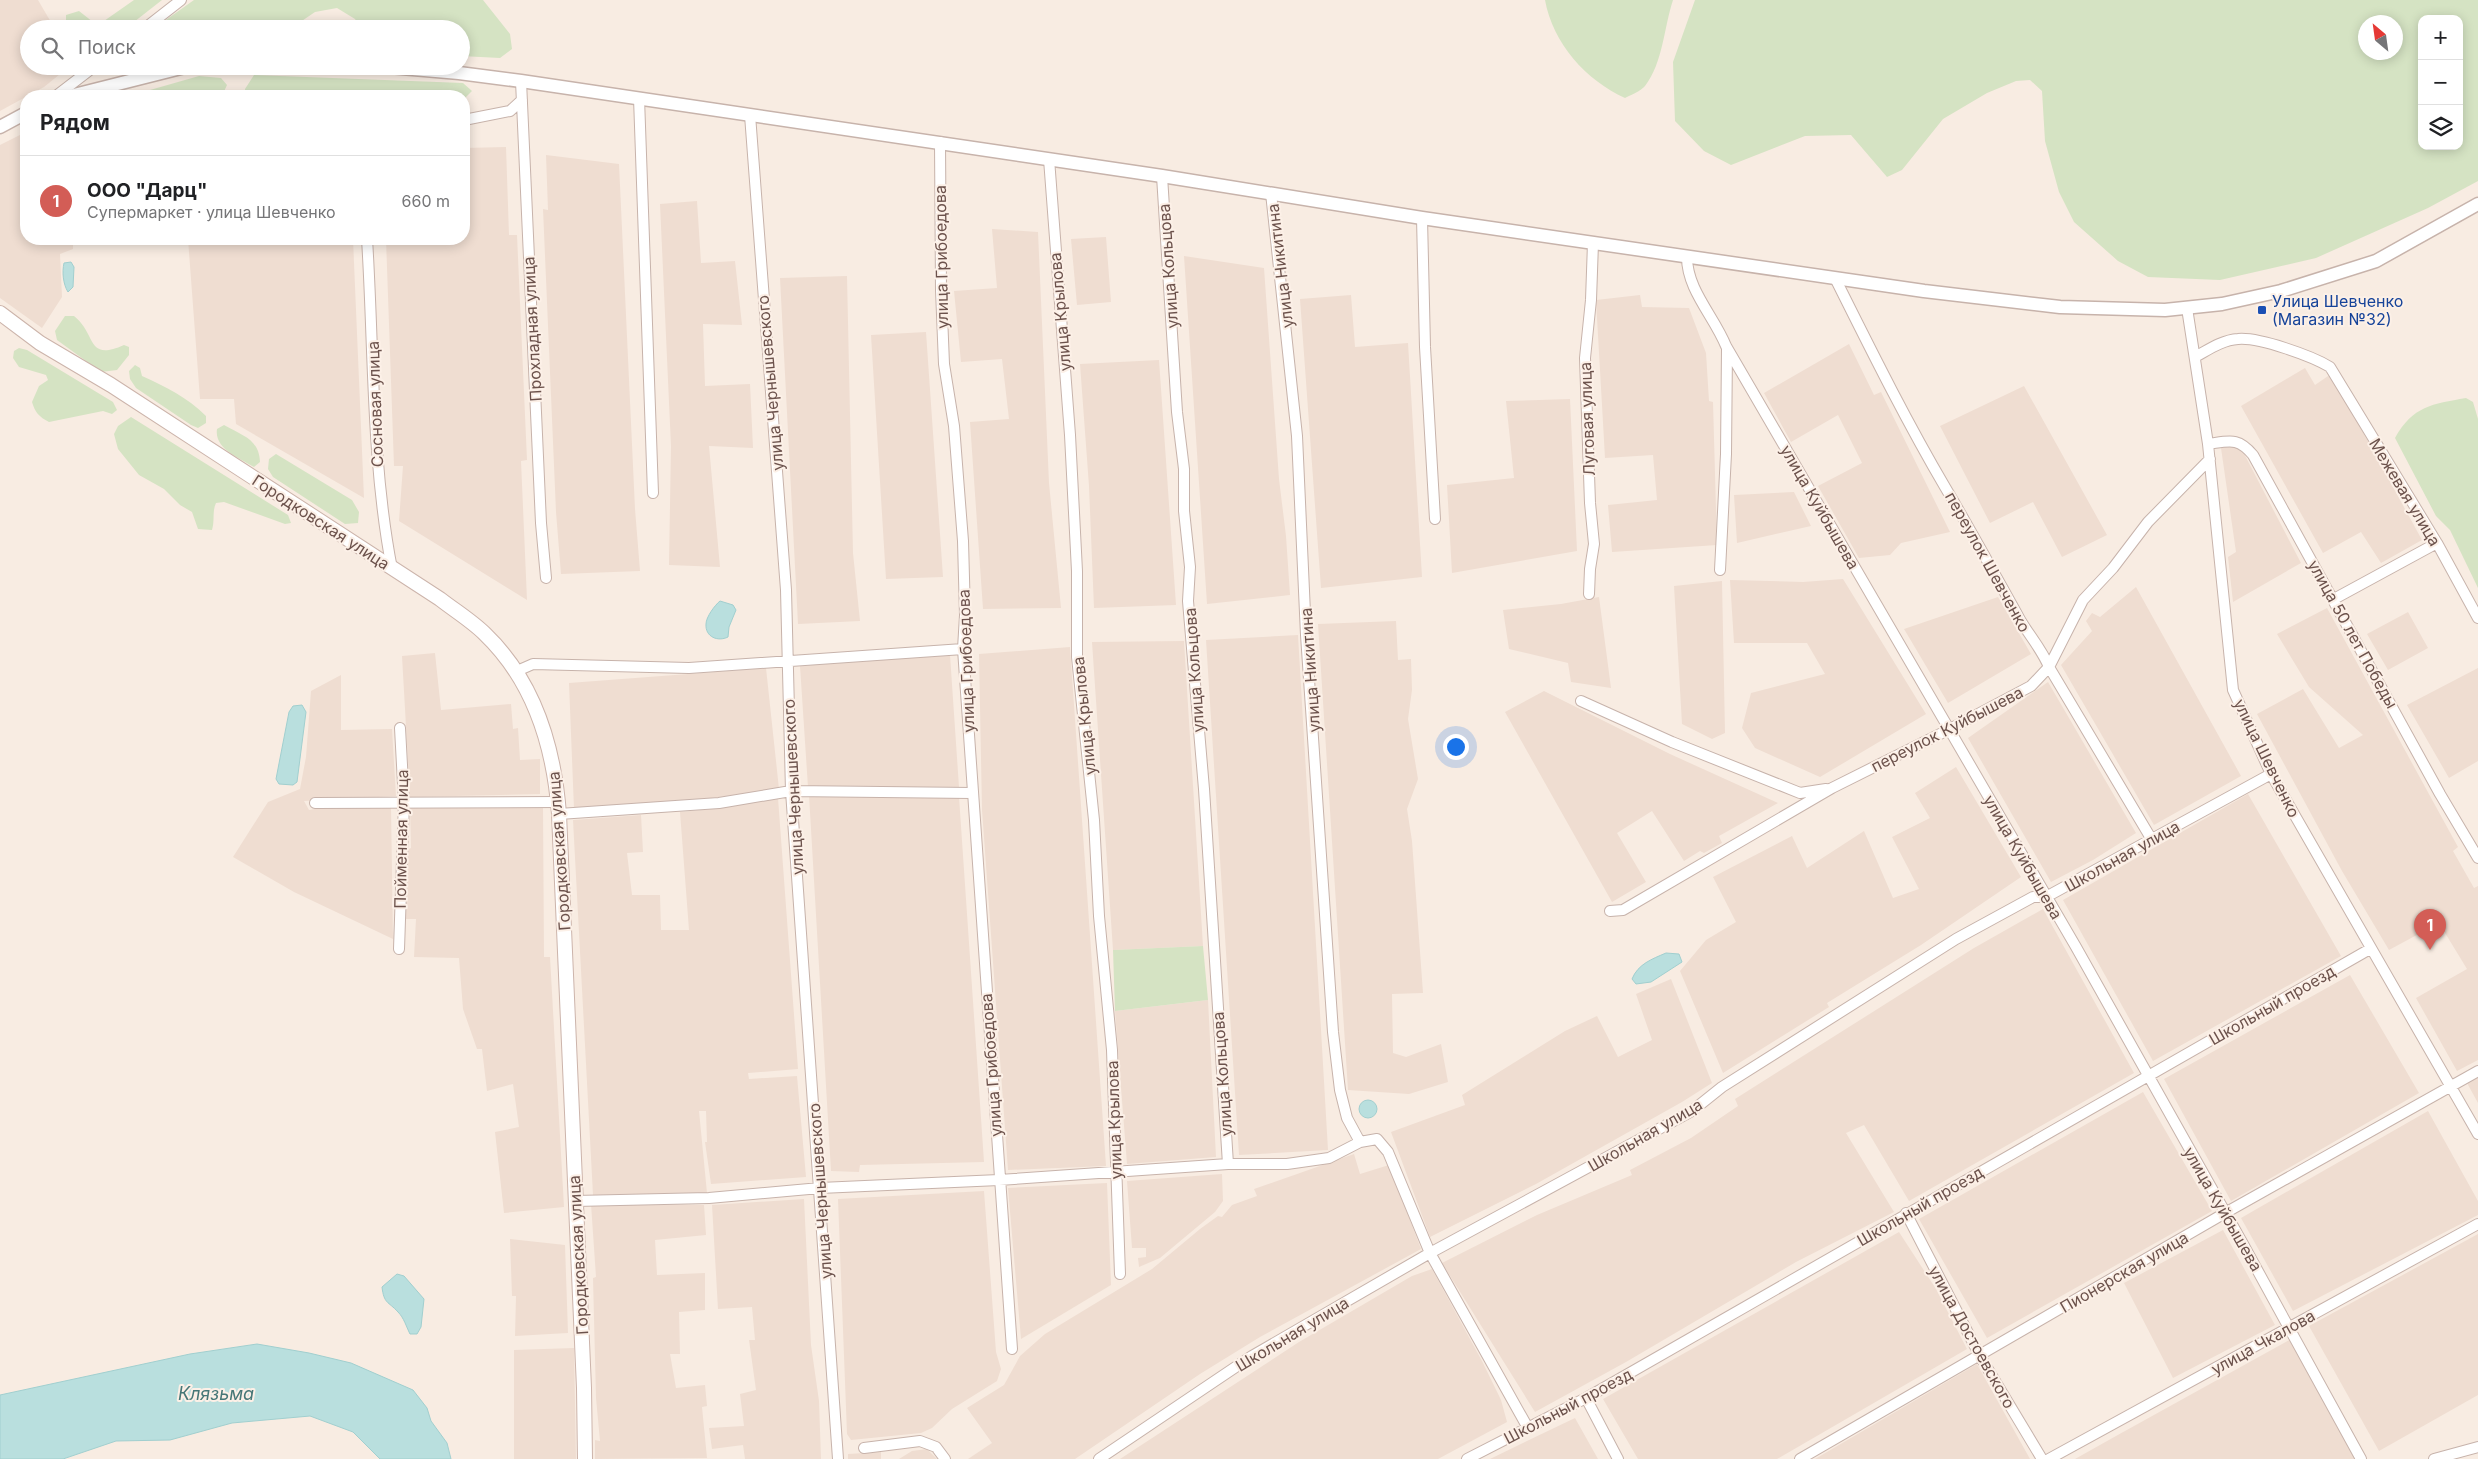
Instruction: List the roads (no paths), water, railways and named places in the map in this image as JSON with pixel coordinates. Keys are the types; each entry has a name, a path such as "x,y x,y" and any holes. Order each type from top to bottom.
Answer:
{"main road":[{"name":"Городковская улица","path":"0,313 40,343 112,385 440,599 485,634 517,671 543,726 552,754 558,808 584,1388 585,1459"}],"street":[{"path":"155,20 181,0"},
{"path":"470,74 940,142 1422,218 1687,257 1924,291 2060,307 2165,310 2222,304 2281,291 2376,260 2478,204"},
{"path":"64,90 83,75"},
{"path":"94,90 153,75"},
{"name":"Прохладная улица","path":"521,81 541,513 546,578"},
{"path":"640,98 652,494"},
{"path":"470,119 510,111 522,100"},
{"name":"улица Чернышевского","path":"750,115 763,308 775,433 786,590 791,791 838,1459"},
{"path":"0,127 20,116"},
{"name":"улица Грибоедова","path":"940,142 941,290 944,364 954,426 962,541 965,615 963,649 1012,1349"},
{"name":"улица Крылова","path":"1049,159 1052,224 1070,435 1078,571 1077,657 1094,820 1099,916 1112,1050 1120,1274"},
{"name":"улица Кольцова","path":"1162,176 1177,412 1184,469 1184,511 1190,567 1189,619 1204,789 1228,1164"},
{"name":"улица Никитина","path":"1271,193 1297,436 1306,635 1333,1032 1340,1090 1347,1118 1360,1142"},
{"path":"1422,218 1425,348 1435,519"},
{"name":"Луговая улица","path":"1589,594 1590,568 1594,544 1590,503 1585,358 1591,300 1593,243"},
{"name":"Сосновая улица","path":"367,245 376,394 377,474 392,569"},
{"name":"улица Куйбышева","path":"1687,257 1687,272 1693,286 1718,325 1726,346 2046,897 2290,1327 2361,1459"},
{"name":"переулок Шевченко","path":"1835,278 1897,401 2049,668 2152,840"},
{"name":"улица Шевченко","path":"2187,308 2210,459 2233,690 2271,774 2478,1134"},
{"name":"Межевая улица","path":"2195,357 2224,342 2239,338 2261,341 2315,358 2330,367 2436,543 2478,618"},
{"path":"1720,570 1726,454 1726,346"},
{"name":"улица 50 лет Победы","path":"2208,444 2229,441 2238,442 2245,445 2253,455 2440,794 2478,858"},
{"name":"переулок Куйбышева","path":"1610,911 1623,910 1832,788 2031,686 2049,668 2083,600 2113,568 2148,522 2210,459"},
{"path":"2334,600 2436,543"},
{"path":"517,671 533,664 689,668 788,659 963,649"},
{"path":"1581,701 1672,742 1800,793 1832,788"},
{"name":"Пойменная улица","path":"399,949 404,802 400,728"},
{"name":"Школьная улица","path":"1099,1459 1252,1356 1430,1254 1692,1111 1722,1087 1956,939 2033,897 2046,897 2271,774"},
{"path":"315,804 404,802 558,808 719,803 791,791 972,793"},
{"name":"Школьный проезд","path":"1467,1459 1586,1398 1906,1213 2370,949"},
{"name":"Пионерская улица","path":"1800,1459 2225,1213 2478,1070"},
{"path":"575,1201 709,1198 820,1188 999,1180 1228,1164 1287,1164 1329,1158 1360,1142 1377,1139 1388,1152 1430,1254 1528,1428"},
{"name":"улица Достоевского","path":"1906,1213 1980,1356 2042,1459"},
{"name":"улица Чкалова","path":"2049,1459 2478,1224"},
{"path":"1586,1398 1618,1459"},
{"path":"864,1448 920,1441 936,1447 945,1459"},
{"path":"2434,1459 2478,1447"}],"water":[{"path":"71,262 74,267 73,287 68,292 64,282 63,267 64,263"},
{"path":"720,601 733,605 736,610 729,627 728,637 716,639 708,632 706,624 711,611"},
{"path":"302,705 306,712 297,782 293,785 279,784 276,779 289,712 293,706"},
{"path":"1666,953 1679,954 1682,962 1651,982 1636,984 1632,979 1638,969"},
{"path":"1368,1100 1374,1103 1377,1109 1374,1115 1368,1118 1362,1115 1359,1109 1362,1103"},
{"path":"397,1274 404,1276 424,1299 421,1327 417,1334 410,1334 402,1317 384,1297 382,1287"},
{"name":"Клязьма","path":"257,1344 351,1363 413,1390 427,1408 431,1421 447,1443 451,1459 380,1459 353,1432 310,1416 232,1423 170,1440 116,1441 63,1459 0,1459 0,1395 190,1354"}],"place":[{"name":"Улица Шевченко (Магазин №32)","path":"2262,310"},
{"name":"ООО \"Дарц\"","path":"2430,950"}]}
